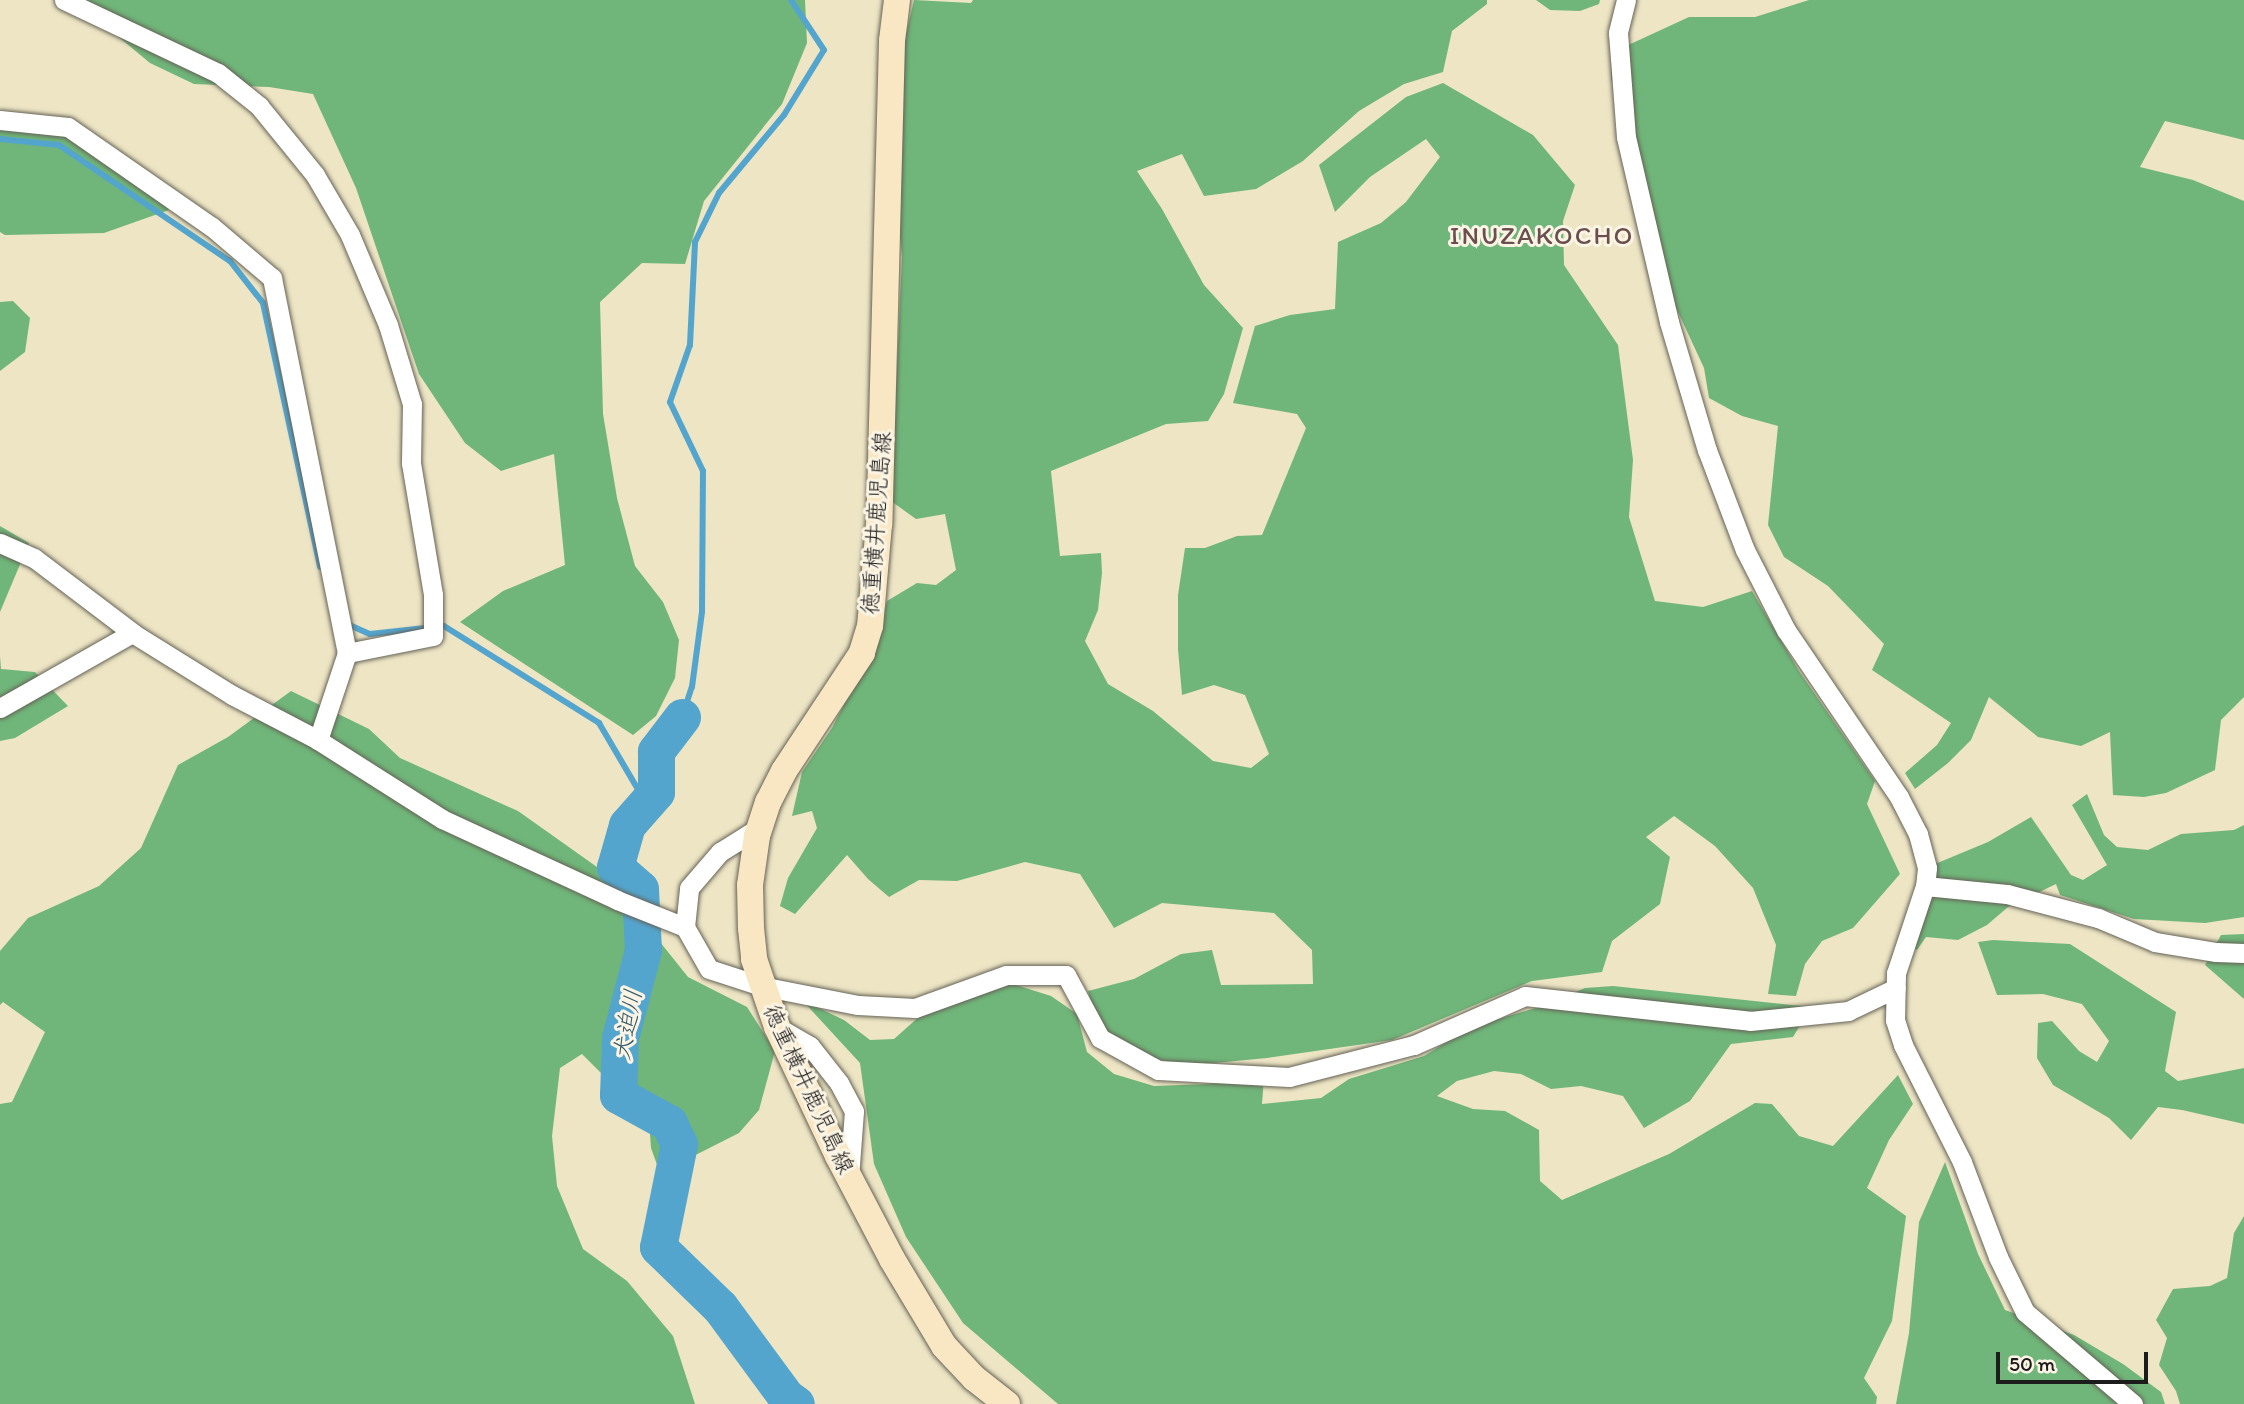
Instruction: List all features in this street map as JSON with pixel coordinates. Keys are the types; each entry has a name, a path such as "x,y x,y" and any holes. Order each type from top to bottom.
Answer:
{"main road":[{"name":"徳重横井鹿児島線","path":"897,0 892,41 879,524 870,626 862,653 784,771 760,827 750,885 754,959 761,986 778,1027 849,1177 898,1269 944,1346 974,1378 1007,1404"}],"street":[{"path":"64,0 218,73 249,98 315,175 350,235 388,325 412,404 411,463 433,595 433,636 347,653"},
{"path":"1626,0 1618,33 1626,137 1669,322 1707,450 1745,550 1786,630 1899,797 1919,834 1927,868 1925,886 1896,973 1895,1020 1903,1045 1962,1161 1998,1257 2025,1312 2133,1404"},
{"path":"0,120 68,127 212,227 272,278 347,653 318,740"},
{"path":"0,543 34,558 132,633 232,695 318,740 442,818 617,900 685,927"},
{"path":"0,708 132,633"},
{"path":"760,827 720,852 689,888 685,927 709,969 761,986 858,1005 915,1008 1006,975 1066,975 1100,1038 1158,1070 1289,1077 1414,1045 1525,996 1750,1021 1848,1011 1896,988"},
{"path":"1925,886 2007,894 2098,918 2155,942 2216,952 2244,953"}],"green space":[{"path":"74,0 805,0 807,43 782,104 704,201 685,264 642,263 600,302 603,414 617,498 635,566 663,602 679,640 675,678 656,716 633,735 460,622 503,591 565,565 554,454 501,471 465,443 419,374 356,188 313,94 269,87 194,84 150,63"},
{"path":"914,0 971,3 973,0 1487,0 1487,4 1452,31 1443,72 1404,84 1359,111 1303,161 1256,189 1204,196 1182,154 1137,171 1162,209 1204,285 1243,328 1224,394 1208,421 1166,424 1051,471 1060,556 1101,553 1098,610 1085,641 1108,684 1153,711 1213,761 1251,768 1269,754 1245,695 1214,685 1182,695 1178,649 1178,595 1185,548 1205,548 1237,536 1262,535 1306,428 1297,414 1233,403 1255,326 1290,315 1335,309 1338,242 1381,223 1406,202 1440,157 1426,139 1370,177 1335,212 1319,165 1406,97 1443,83 1533,135 1575,185 1563,221 1564,265 1618,345 1633,460 1629,517 1655,601 1703,607 1752,591 1799,671 1875,781 1867,804 1900,874 1853,928 1822,941 1805,964 1796,996 1768,994 1776,945 1753,888 1715,846 1674,816 1646,837 1670,857 1660,904 1612,941 1602,972 1532,981 1392,1040 1267,1058 1183,1066 1122,1049 1094,1016 1088,991 1134,979 1181,954 1212,950 1221,985 1313,984 1312,950 1274,913 1162,903 1114,928 1080,874 1025,862 957,881 919,880 889,897 868,879 847,855 795,914 780,906 788,878 817,828 812,811 792,816 802,772 832,728 876,642 887,601 917,583 936,585 956,570 945,514 916,519 891,501 902,257 899,223 901,103 905,38"},
{"path":"1536,0 1600,0 1599,4 1580,11 1550,10"},
{"path":"1809,0 2244,0 2244,140 2165,121 2140,167 2193,180 2244,201 2244,697 2221,720 2215,770 2166,793 2144,797 2113,795 2110,732 2081,746 2038,737 1989,697 1971,740 1948,763 1915,789 1905,773 1937,745 1951,723 1872,670 1884,644 1828,586 1784,557 1768,525 1778,426 1742,416 1709,398 1704,368 1672,299 1639,162 1611,79 1611,53 1689,17 1755,17"},
{"path":"0,113 25,118 117,156 169,210 104,233 5,235 0,232"},
{"path":"13,301 30,318 25,352 0,371 0,302"},
{"path":"0,526 29,543 0,612"},
{"path":"0,656 1,669 35,672 68,706 15,738 0,741"},
{"path":"291,691 369,729 400,758 518,811 604,872 688,977 747,1007 775,1051 759,1110 739,1133 660,1173 651,1148 649,1121 582,1054 560,1068 552,1136 557,1186 583,1249 627,1281 673,1336 695,1404 0,1404 0,1104 12,1102 45,1032 3,1002 0,1005 0,951 28,918 99,886 141,848 178,765 228,737"},
{"path":"2087,794 2104,835 2117,847 2148,850 2181,834 2234,830 2244,825 2244,917 2205,923 2134,919 2060,895 2056,884 2008,907 1987,925 1958,940 1926,937 1917,950 1898,939 1935,864 1988,842 2031,817 2071,875 2083,880 2107,865 2072,805"},
{"path":"2244,934 2244,999 2205,965 2221,935"},
{"path":"1993,940 2070,944 2176,1012 2165,1071 2178,1081 2244,1068 2244,1124 2158,1107 2131,1140 2109,1118 2053,1085 2037,1058 2038,1023 2052,1021 2079,1051 2097,1062 2109,1041 2082,1004 2043,994 1997,995 1978,942"},
{"path":"1006,982 1051,996 1077,1014 1087,1052 1114,1074 1154,1086 1208,1084 1264,1077 1262,1104 1321,1098 1349,1079 1424,1056 1471,1027 1539,1007 1585,988 1613,986 1811,1007 1793,1037 1731,1044 1690,1101 1644,1128 1623,1096 1581,1086 1551,1089 1521,1074 1494,1071 1457,1081 1437,1096 1473,1109 1505,1111 1539,1130 1540,1181 1562,1200 1669,1154 1755,1103 1772,1104 1799,1136 1833,1146 1898,1075 1913,1104 1889,1140 1867,1188 1906,1216 1892,1321 1864,1378 1877,1397 1876,1404 1058,1404 963,1323 906,1237 874,1164 860,1063 802,1000 844,1020 870,1040 894,1039 948,991"},
{"path":"1945,1162 1978,1254 2005,1310 2074,1335 2123,1364 2161,1392 2165,1404 1896,1404 1909,1333 1919,1222"},
{"path":"2244,1216 2244,1404 2180,1404 2176,1391 2159,1365 2167,1338 2156,1320 2173,1289 2210,1286 2227,1278 2234,1233"}],"waterway":[{"path":"682,717 692,687 702,612 703,471 670,402 690,345 695,242 719,193 784,115 824,50 791,0"},
{"path":"0,139 59,145 230,261 263,303 320,567"},
{"path":"345,623 370,634 444,626 599,723 646,803"},
{"name":"犬迫川","path":"682,717 656,751 656,792 627,825 615,867 640,889 643,950 620,1038 618,1095 669,1123 679,1144 658,1247 720,1307 786,1397 796,1404"}],"district":[{"name":"INUZAKOCHO","path":"1542,236"}]}
